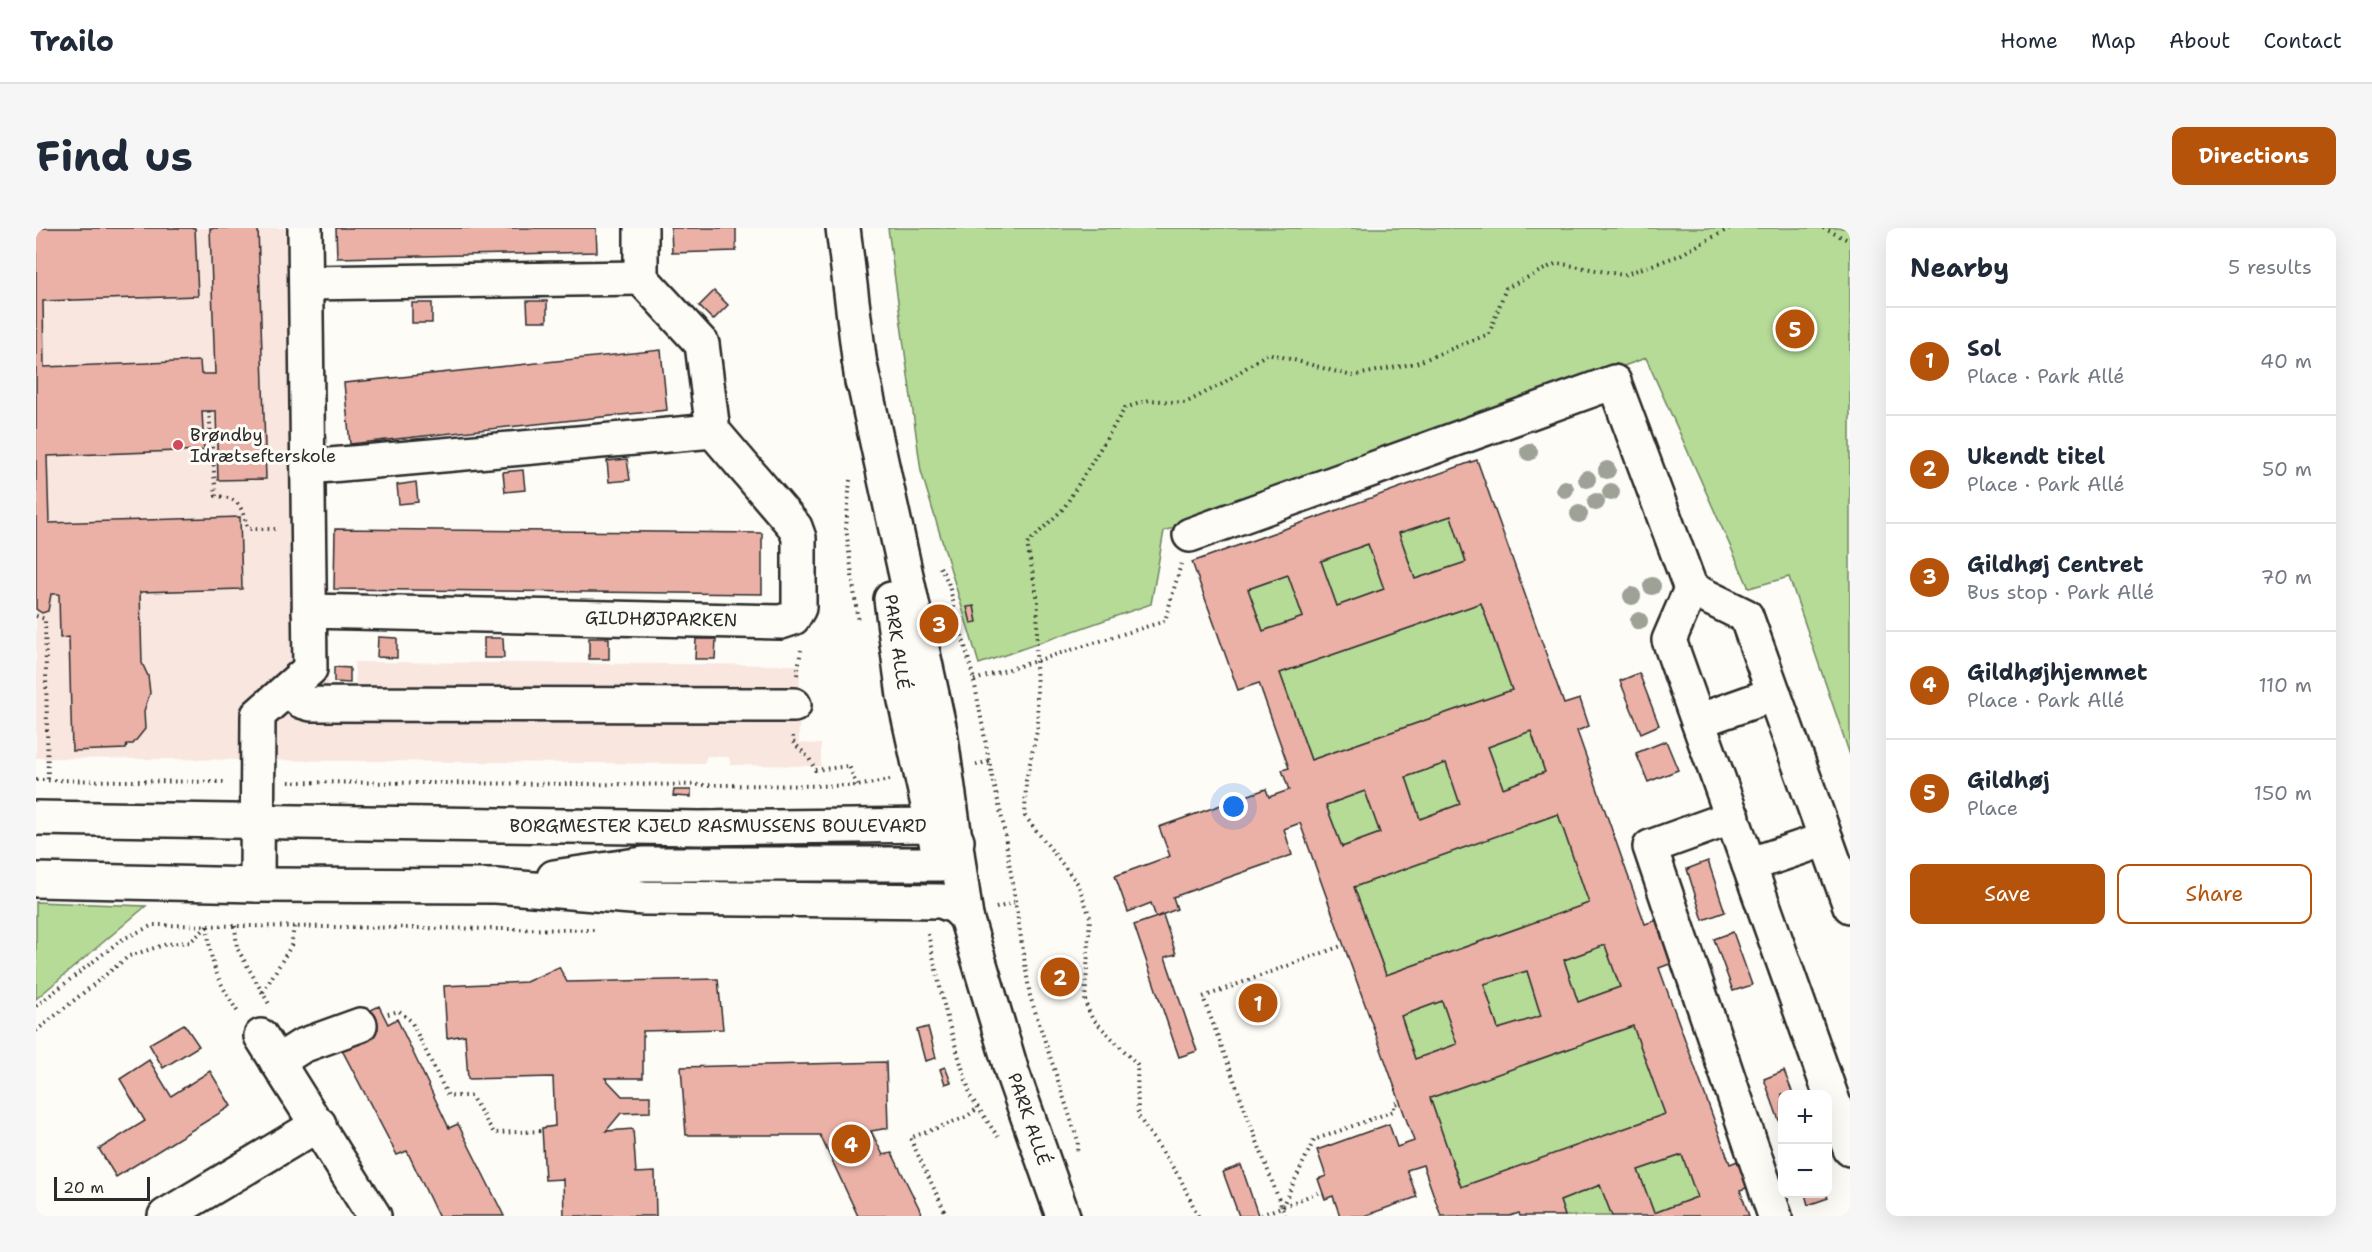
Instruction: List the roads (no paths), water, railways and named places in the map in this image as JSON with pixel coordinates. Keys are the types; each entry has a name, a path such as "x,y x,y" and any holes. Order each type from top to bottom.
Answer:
{"street":[{"path":"257,885 258,715 310,669 305,228"},
{"path":"308,467 713,431 702,344 641,278 641,228"},
{"name":"PARK ALLÉ","path":"843,228 904,696 943,843 1012,1072 1063,1216"},
{"path":"306,283 641,278"},
{"path":"1190,535 1614,382 1691,589 1746,616 1850,906"},
{"name":"GILDHØJPARKEN","path":"309,611 781,622 793,618 799,608 797,532 713,431"},
{"path":"1691,589 1669,640 1749,865 1840,1092 1850,1149"},
{"path":"289,688 301,701 311,704 794,705"},
{"path":"1698,721 1774,694"},
{"name":"BORGMESTER KJELD RASMUSSENS BOULEVARD","path":"36,818 700,828 943,843"},
{"path":"1732,818 1650,847 1775,1216"},
{"path":"1749,865 1826,839"},
{"path":"496,886 643,864 943,843"},
{"path":"36,880 257,885 496,886 644,898 940,901 956,908 966,917"},
{"path":"360,1025 302,1046 269,1049 374,1216"},
{"path":"165,1216 318,1124"}],"place":[{"name":"Gildhøj","path":"1795,329"},
{"name":"Brøndby Idrætsefterskole","path":"178,445"},
{"name":"Gildhøj Centret","path":"939,624"},
{"name":"Ukendt titel","path":"1060,977"},
{"name":"Sol","path":"1258,1003"},
{"name":"Gildhøjhjemmet","path":"851,1144"}]}
